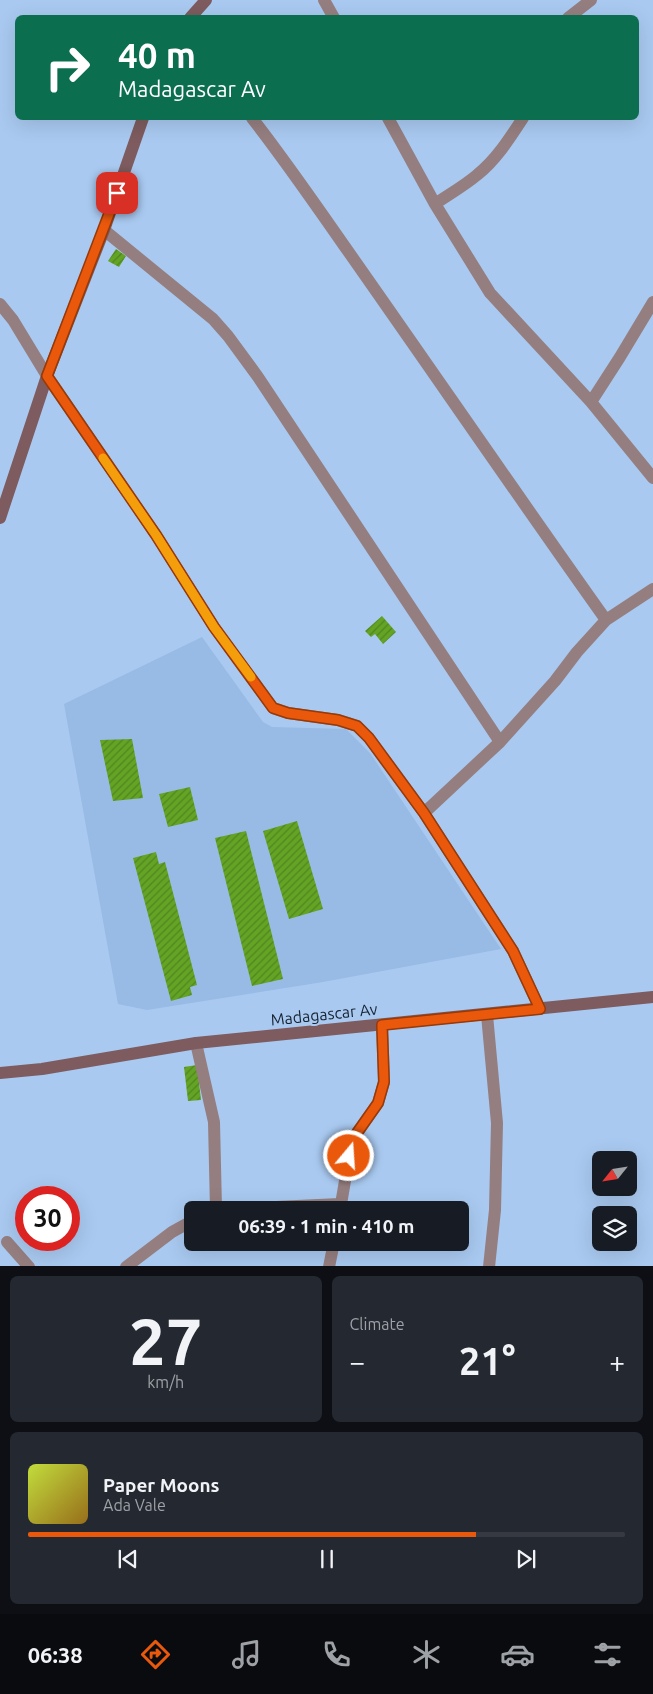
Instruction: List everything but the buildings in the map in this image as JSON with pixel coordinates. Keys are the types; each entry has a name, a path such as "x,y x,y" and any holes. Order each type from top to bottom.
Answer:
{"main road":[{"path":"193,15 206,0"},
{"path":"0,518 47,376 104,230 142,120"},
{"name":"Madagascar Av","path":"0,1073 196,1043 653,997"}],"street":[{"path":"324,0 332,15"},
{"path":"572,15 591,0"},
{"path":"254,120 292,170 426,360 516,493 606,620"},
{"path":"389,120 435,204 490,293 591,402 653,478"},
{"path":"435,204 476,175 490,162 511,137 522,120"},
{"path":"104,230 213,319 228,336 258,377 500,742"},
{"path":"591,402 653,302"},
{"path":"0,304 13,320 47,376 156,535 214,627 273,708 288,713 338,720 357,726 369,738 424,813 513,951 540,1009"},
{"path":"424,813 500,742 555,681 576,652 606,620 653,589"},
{"path":"487,1014 497,1123 495,1210 489,1266"},
{"path":"341,1201 352,1140 378,1103 384,1082 382,1025"},
{"path":"196,1043 214,1122 215,1201"},
{"path":"126,1266 184,1225"},
{"path":"7,1242 29,1266"},
{"path":"330,1266 332,1251"}],"shaded area":[{"path":"202,637 263,722 272,727 346,729 370,753 501,949 323,982 147,1010 118,1004 64,704"}],"slow traffic":[{"path":"103,458 156,535 214,627 251,677"}],"route":[{"path":"117,193 47,376 156,535 214,627 273,708 288,713 338,720 357,726 369,738 424,813 513,951 540,1009 382,1025 384,1082 378,1103 352,1140 349,1156"}]}
